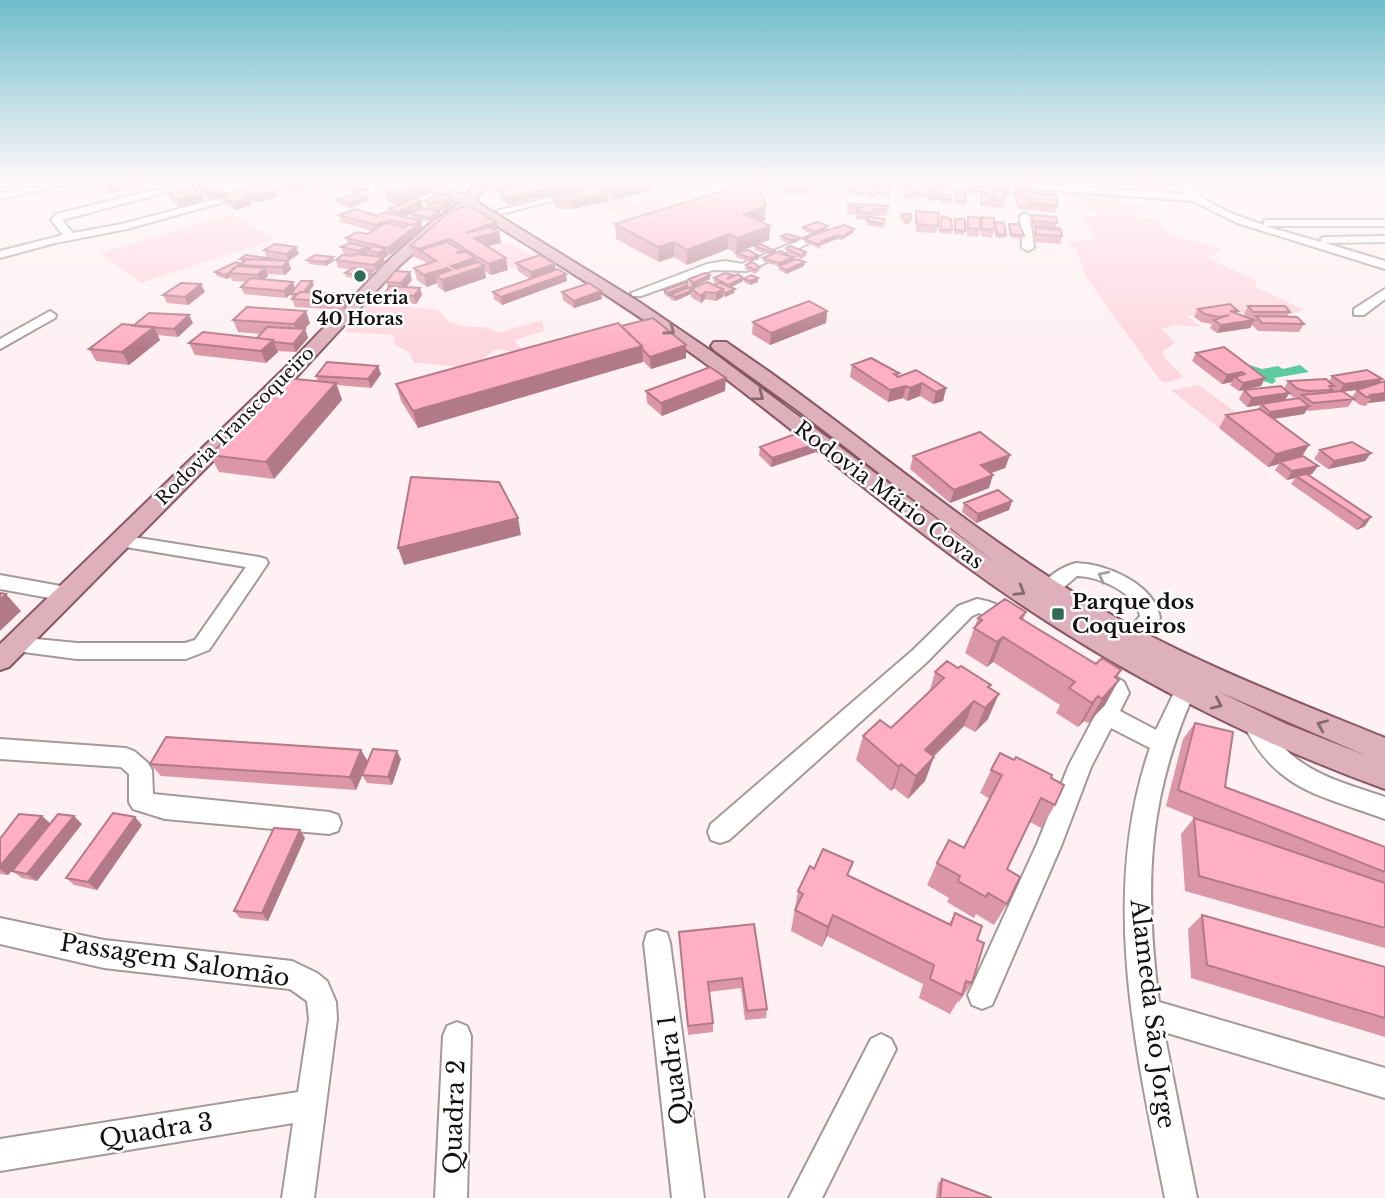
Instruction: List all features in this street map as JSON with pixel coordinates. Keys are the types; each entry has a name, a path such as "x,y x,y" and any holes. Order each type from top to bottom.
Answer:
{"main road":[{"name":"Rodovia Transcoqueiro","path":"0,660 294,369 422,237"},
{"name":"Rodovia Mário Covas","path":"528,237 633,305 714,351 1049,589 1133,637 1190,680 1254,721 1302,744 1385,776"},
{"name":"Rodovia Mário Covas","path":"548,237 644,290 714,351 980,565 1058,614 1190,680 1385,751"}],"street":[{"path":"0,255 70,237"},
{"path":"644,290 710,267 725,265 743,268 815,237"},
{"path":"1027,237 1028,248"},
{"path":"1297,237 1385,265"},
{"path":"1324,240 1385,239"},
{"path":"1364,257 1385,255"},
{"path":"1359,312 1385,293"},
{"path":"0,345 50,315"},
{"path":"15,645 77,650 186,651 202,645 259,563 120,541"},
{"path":"1049,589 1068,572 1087,569 1099,572 1142,598 1148,605 1150,618 1133,637"},
{"path":"0,582 66,594"},
{"path":"720,832 920,656 965,611 977,606 983,607 1027,631"},
{"path":"982,995 1049,846 1080,765 1118,693 1116,688 1074,660"},
{"name":"Alameda São Jorge","path":"1181,1198 1147,1013 1138,936 1136,879 1141,825 1163,744 1190,680"},
{"path":"1107,715 1163,744"},
{"path":"1254,721 1259,737 1280,763 1297,774 1385,808"},
{"path":"0,749 126,758 140,770 141,802 166,808 329,822"},
{"name":"Passagem Salomão","path":"0,931 104,954 292,975 311,984 323,999 323,1020 312,1105"},
{"name":"Quadra 1","path":"657,943 688,1198"},
{"path":"1147,1013 1385,1083"},
{"name":"Quadra 2","path":"451,1198 457,1036"},
{"path":"804,1198 881,1049"},
{"path":"298,1198 312,1105"},
{"name":"Quadra 3","path":"0,1155 312,1105"}],"shaded area":[{"path":"154,237 276,239 141,283 100,253"},
{"path":"1094,237 1180,237 1220,248 1219,252 1207,258 1255,280 1256,287 1304,310 1291,314 1187,316 1202,327 1174,325 1162,329 1175,342 1163,352 1165,358 1183,377 1165,383 1160,380 1086,277 1077,250 1066,242 1095,240"},
{"path":"507,242 538,259 511,269 481,250"},
{"path":"368,303 438,310 449,322 467,327 486,327 498,333 542,320 544,331 514,340 524,352 497,350 470,367 414,363 410,353 395,345 393,335 345,332"},
{"path":"1250,365 1262,369 1278,366 1283,369 1300,365 1309,372 1274,378 1276,381 1272,384 1255,378 1247,367"},
{"path":"1199,385 1249,422 1219,428 1171,390"}],"building":[{"path":"348,237 402,237 388,248 346,238"},
{"path":"420,237 479,237 474,238 506,258 489,264 449,239 419,249 410,246"},
{"path":"639,237 721,237 687,250 674,242 658,247"},
{"path":"832,237 822,241 820,245 804,239"},
{"path":"447,242 462,251 456,253 466,252 475,258 451,266 456,269 478,262 484,266 442,280 436,275 451,270 447,268 424,275 414,268 436,261 420,250"},
{"path":"350,243 367,247 359,251 341,247"},
{"path":"275,244 296,247 286,254 264,250"},
{"path":"760,244 775,251 774,253 755,246"},
{"path":"374,246 386,249 378,253 366,250"},
{"path":"790,246 806,252 801,256 786,248"},
{"path":"748,250 759,256 750,258 736,253"},
{"path":"780,251 794,257 779,263 763,258"},
{"path":"246,255 274,259 240,259"},
{"path":"315,255 333,257 325,262 307,260"},
{"path":"342,255 383,257 374,265 336,260"},
{"path":"540,255 555,264 531,272 516,263"},
{"path":"247,259 288,261 282,267 240,265"},
{"path":"796,259 805,262 786,270 779,266"},
{"path":"236,262 241,264 230,273 225,275 215,272"},
{"path":"752,262 760,267 755,270 746,265"},
{"path":"237,266 265,268 257,275 229,273"},
{"path":"353,268 372,271 367,276 345,273"},
{"path":"558,269 566,274 501,297 493,292"},
{"path":"395,271 410,272 401,283 386,282"},
{"path":"705,273 710,275 693,283 689,279"},
{"path":"725,273 732,275 727,279 738,274 743,278 728,285 714,278"},
{"path":"751,275 758,278 750,281 744,279"},
{"path":"251,278 293,282 284,291 241,287"},
{"path":"301,281 312,281 304,292 291,294"},
{"path":"687,282 688,285 668,293 664,290"},
{"path":"707,282 723,289 716,293 705,292 701,296 691,289"},
{"path":"181,283 201,284 185,297 163,295"},
{"path":"589,283 601,291 574,301 562,292"},
{"path":"720,283 735,289 725,293 723,289 713,285"},
{"path":"390,286 420,288 414,296 384,294"},
{"path":"698,286 691,289 693,290 675,297 670,295"},
{"path":"300,292 348,294 341,302 292,299"},
{"path":"809,301 827,311 771,333 753,322"},
{"path":"1230,304 1238,311 1230,311 1254,320 1221,325 1214,320 1229,315 1219,317 1205,314 1198,309"},
{"path":"1248,306 1285,306 1290,312 1253,312"},
{"path":"247,307 306,311 294,324 233,320"},
{"path":"149,313 189,315 174,329 133,326"},
{"path":"1256,316 1297,317 1304,324 1262,323"},
{"path":"653,318 686,345 650,357 621,326"},
{"path":"618,323 642,346 413,411 396,384"},
{"path":"122,324 154,327 122,352 89,349"},
{"path":"267,327 305,329 293,344 257,338"},
{"path":"203,332 273,340 261,351 189,343"},
{"path":"1224,347 1265,378 1243,383 1235,377 1245,374 1242,372 1227,375 1196,353"},
{"path":"871,358 899,373 894,374 898,377 916,370 946,388 936,392 922,383 910,388 906,386 890,390 852,365"},
{"path":"327,362 378,366 368,379 316,376"},
{"path":"710,367 726,378 661,403 646,391"},
{"path":"1367,370 1382,379 1344,384 1332,376"},
{"path":"285,378 336,383 266,462 210,455"},
{"path":"1326,379 1334,386 1329,386 1332,390 1298,389 1288,381"},
{"path":"1385,381 1385,393 1366,397 1357,390"},
{"path":"1281,386 1289,393 1252,398 1244,390"},
{"path":"1342,391 1354,399 1313,403 1302,395"},
{"path":"1299,398 1309,406 1270,412 1261,404"},
{"path":"1260,409 1309,445 1276,454 1226,415"},
{"path":"809,429 823,442 772,458 760,447"},
{"path":"980,432 1010,455 981,465 993,475 954,490 913,456"},
{"path":"1352,442 1371,453 1334,461 1320,450"},
{"path":"1303,456 1318,466 1292,471 1280,462"},
{"path":"1307,474 1371,517 1364,521 1296,476"},
{"path":"411,477 499,482 518,518 398,548"},
{"path":"998,490 1012,501 978,514 964,503"},
{"path":"1005,599 1026,612 1020,618 1096,664 1102,658 1121,670 1115,677 1119,680 1102,699 1098,696 1092,703 1069,688 1075,682 1003,637 997,642 974,628 982,620 978,618"},
{"path":"947,661 958,668 961,666 991,685 988,687 999,694 985,708 974,701 925,750 934,757 916,776 901,764 899,767 863,736 880,720 891,728 944,678 935,672"},
{"path":"1195,723 1233,732 1225,787 1385,847 1385,872 1178,790"},
{"path":"166,737 361,750 350,777 150,764"},
{"path":"373,749 397,751 388,777 362,775"},
{"path":"1000,753 1014,760 1016,757 1052,775 1051,778 1064,785 1055,805 1041,798 1007,869 1020,877 1007,904 988,893 986,897 958,881 960,876 937,863 949,840 964,848 1002,775 991,770"},
{"path":"113,813 135,817 88,882 66,878"},
{"path":"19,814 42,816 0,866 0,839"},
{"path":"58,814 74,816 27,874 12,871"},
{"path":"1194,818 1385,883 1385,928 1199,876"},
{"path":"274,828 300,830 262,913 234,911"},
{"path":"823,849 853,862 847,875 951,925 955,913 982,926 977,940 984,943 972,983 966,981 962,995 930,979 934,965 833,915 828,927 795,910 803,894 798,891 810,866 814,869"},
{"path":"1202,915 1385,967 1385,1018 1207,965"},
{"path":"754,924 767,1009 747,1011 742,978 708,982 713,1023 688,1026 679,932"},
{"path":"942,1179 992,1198 940,1198"}],"place":[{"name":"Sorveteria 40 Horas","path":"360,276"},
{"name":"Parque dos Coqueiros","path":"1058,614"}]}
